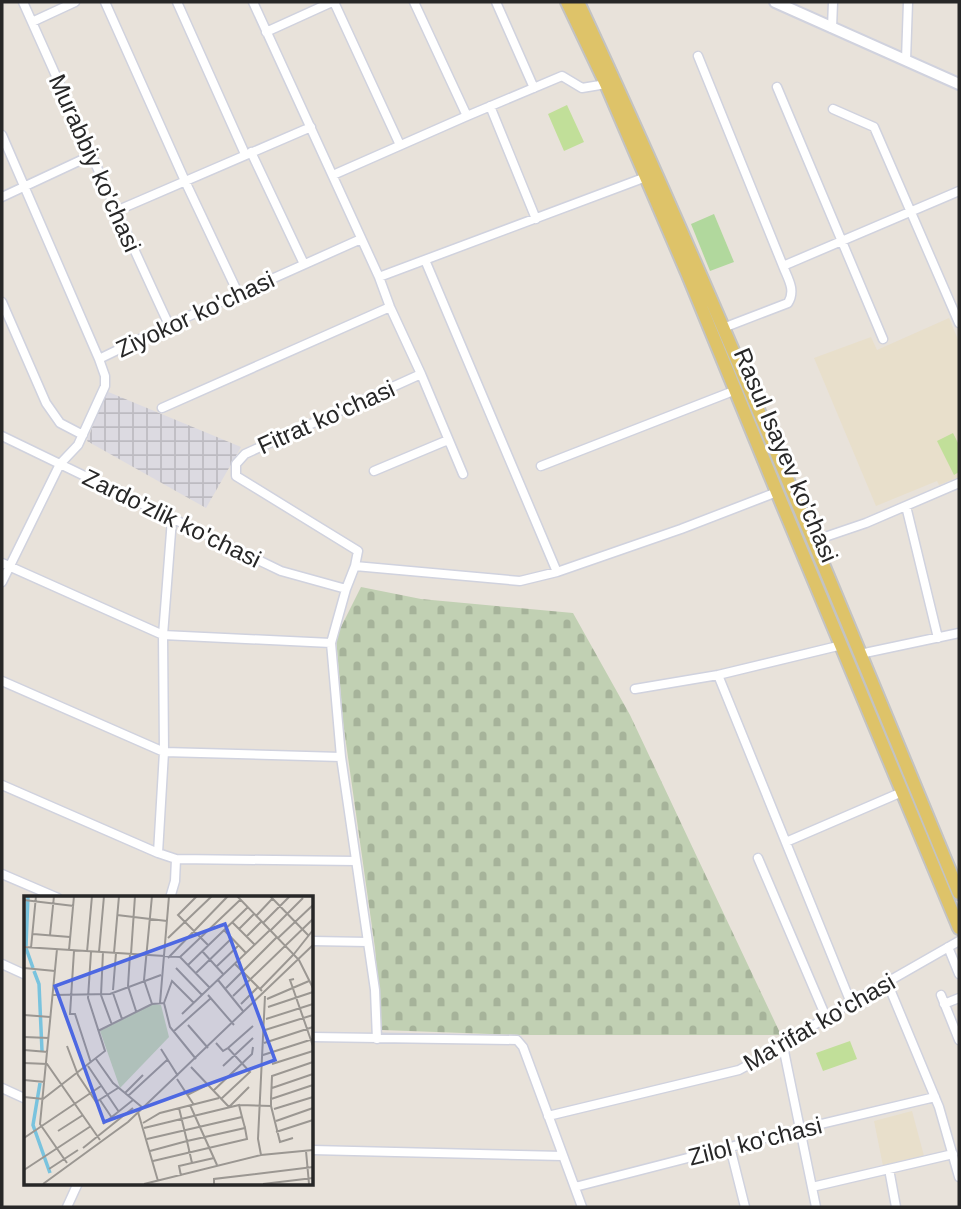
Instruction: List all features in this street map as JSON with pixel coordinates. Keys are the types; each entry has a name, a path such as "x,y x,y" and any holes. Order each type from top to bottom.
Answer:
{"main road":[{"name":"Rasul Isayev ko'chasi","path":"567,2 646,177 959,928"},
{"name":"Rasul Isayev ko'chasi","path":"578,2 749,385 959,893"},
{"path":"736,390 749,385"}],"street":[{"name":"Murabbiy ko'chasi","path":"23,2 169,325"},
{"path":"32,22 75,2"},
{"path":"105,2 237,293"},
{"path":"177,2 304,264"},
{"path":"253,2 379,277 463,474"},
{"path":"266,32 333,2 400,145"},
{"path":"414,2 467,116"},
{"path":"496,2 534,88"},
{"path":"775,2 959,84"},
{"path":"832,28 833,2"},
{"path":"906,60 908,2"},
{"path":"698,55 792,291 788,303 723,328"},
{"path":"333,175 562,76 582,88 606,84"},
{"path":"777,87 883,339"},
{"path":"490,106 536,219"},
{"path":"833,110 874,127 959,323"},
{"path":"116,211 311,127"},
{"name":"Ziyokor ko'chasi","path":"2,135 99,359 237,293 361,239"},
{"path":"2,197 92,155"},
{"path":"379,277 646,177"},
{"path":"783,266 959,191"},
{"path":"425,260 557,572"},
{"path":"2,302 46,403 60,423 83,435"},
{"path":"162,408 390,307"},
{"path":"2,582 5,565 60,464 78,444 105,386 99,359"},
{"name":"Fitrat ko'chasi","path":"355,566 358,551 236,477 236,464 245,454 421,374"},
{"path":"541,466 736,390"},
{"name":"Zardo'zlik ko'chasi","path":"2,436 281,571 346,589"},
{"path":"374,471 449,440"},
{"path":"813,541 866,523 959,483"},
{"path":"377,1039 375,990 341,757 331,643 355,566 520,581 557,572 777,492"},
{"path":"906,506 938,638"},
{"path":"158,853 164,752 163,635 172,519"},
{"path":"5,565 163,635 331,643"},
{"path":"860,654 959,633"},
{"path":"635,689 718,675 842,645"},
{"path":"718,675 850,1003"},
{"path":"2,681 164,752 341,757"},
{"path":"2,785 176,859 356,861"},
{"path":"786,842 902,792"},
{"path":"758,858 826,1017"},
{"path":"171,896 175,881 176,859"},
{"path":"2,874 53,896"},
{"name":"Ma'rifat ko'chasi","path":"548,1116 740,1070 959,941"},
{"path":"313,942 368,942"},
{"path":"948,947 959,974"},
{"path":"2,964 24,974"},
{"path":"887,982 935,1097 959,1177"},
{"path":"959,998 943,1000 959,1040"},
{"path":"313,1037 517,1040 523,1047 582,1207"},
{"path":"783,1046 816,1207"},
{"path":"2,1088 24,1098"},
{"name":"Zilol ko'chasi","path":"575,1187 935,1097"},
{"path":"730,1147 745,1207"},
{"path":"313,1150 563,1156"},
{"path":"812,1187 953,1154"},
{"path":"889,1169 896,1207"},
{"path":"67,1207 78,1184"}],"shaded area":[{"path":"949,318 959,342 959,477 939,485 937,481 876,506 814,358 871,337 877,350"},
{"path":"106,391 241,447 206,508 87,441"},
{"path":"912,1111 924,1156 883,1166 874,1121"}],"green space":[{"path":"567,105 584,142 564,151 548,114"},
{"path":"714,214 734,262 710,271 691,224"},
{"path":"953,433 959,445 959,472 954,475 937,441"},
{"path":"361,587 421,599 573,613 630,715 781,1035 520,1035 382,1030 375,948 343,722 336,637"},
{"path":"850,1041 857,1059 823,1071 816,1053"}]}
